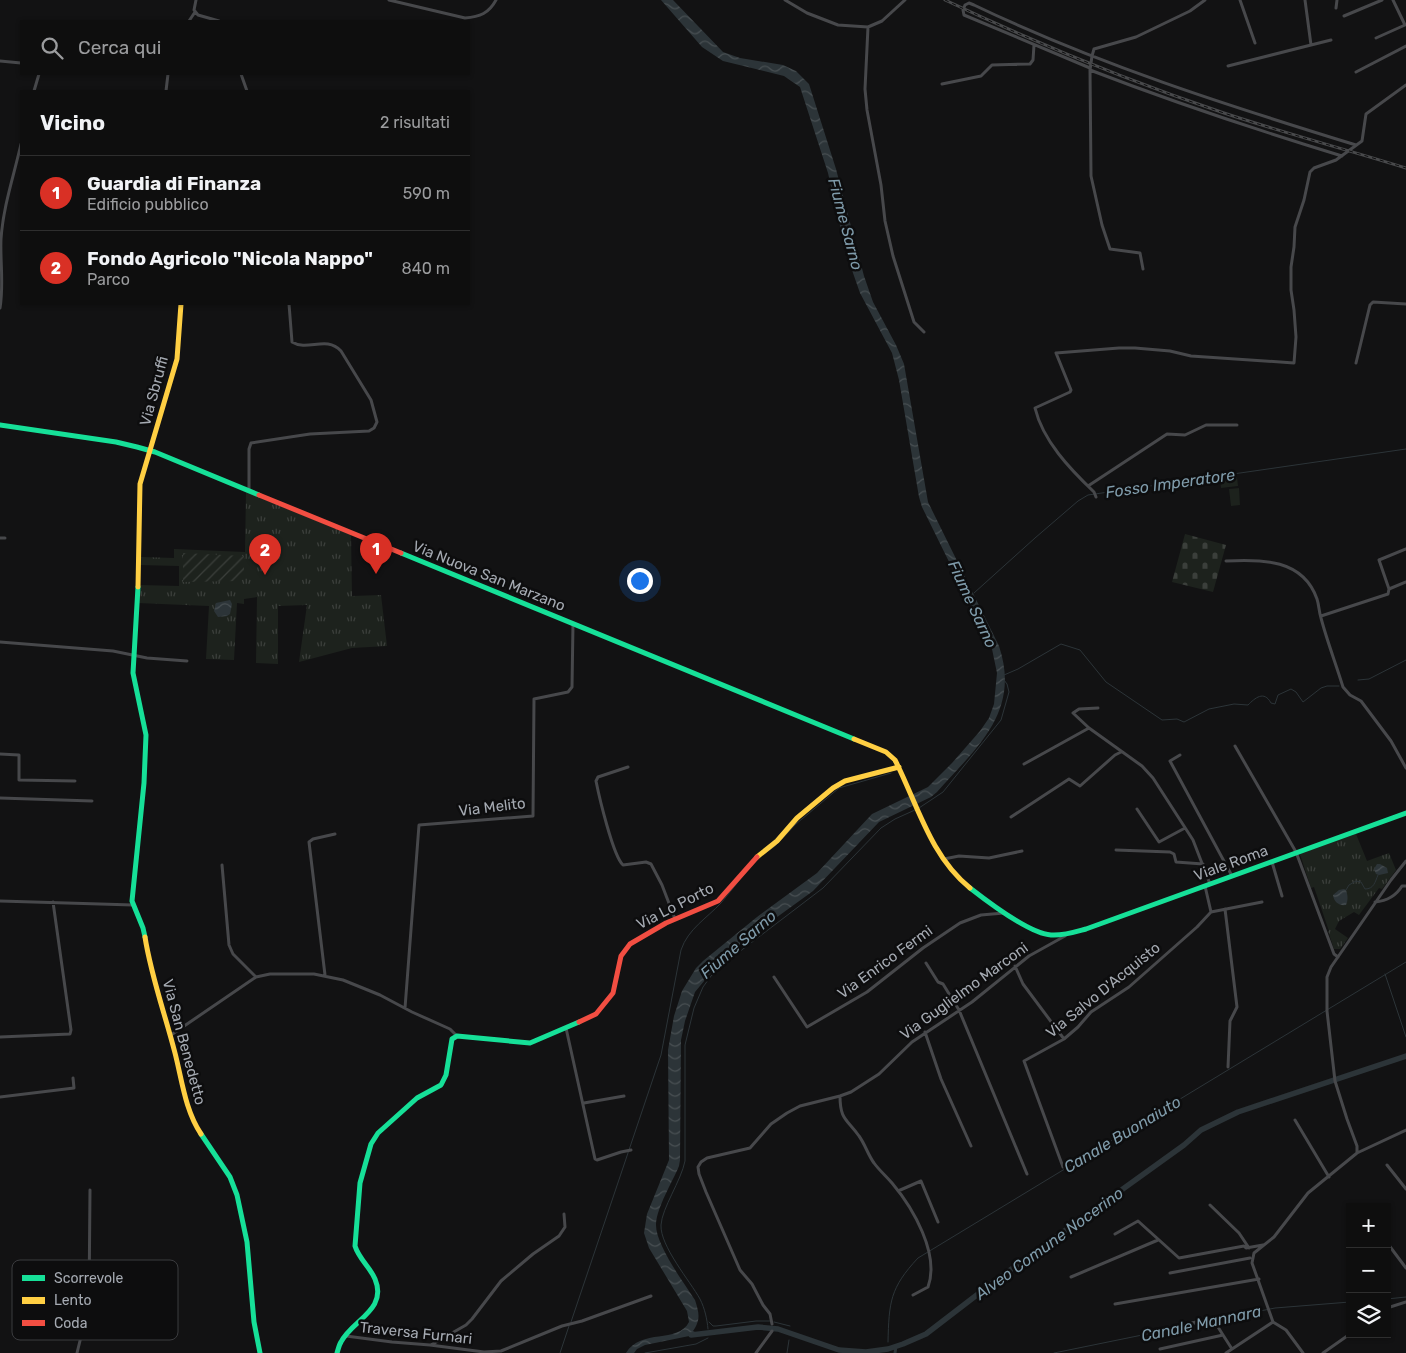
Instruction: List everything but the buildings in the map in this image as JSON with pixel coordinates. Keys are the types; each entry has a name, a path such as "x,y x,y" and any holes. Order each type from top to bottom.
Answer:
{"street":[{"path":"190,20 195,12 196,0"},
{"path":"389,0 465,18 475,18 485,14 492,8 496,0"},
{"path":"785,0 807,13 838,25 868,26 882,21 905,0"},
{"path":"1143,269 1140,252 1110,249 1102,226 1090,170 1090,69 1092,56 1094,49 1136,37 1190,11 1205,0"},
{"path":"1240,0 1256,43"},
{"path":"1305,0 1311,46"},
{"path":"1336,8 1337,0"},
{"path":"1344,16 1382,0"},
{"path":"1376,38 1405,24 1393,0"},
{"path":"1342,156 1205,113 1090,69 964,15 963,10 965,5 969,3 1092,56 1197,95 1357,145"},
{"path":"195,12 202,17 215,20"},
{"path":"868,26 866,103 881,184 885,221 893,256 914,322 924,332"},
{"path":"1228,66 1331,40"},
{"path":"942,84 981,76 992,65 1030,64 1033,60 1034,44"},
{"path":"1356,72 1406,46"},
{"path":"0,61 20,63"},
{"path":"34,90 39,75"},
{"path":"166,90 168,75"},
{"path":"240,75 247,90"},
{"path":"1096,495 1064,461 1041,427 1038,417 1036,408 1071,390 1056,353 1135,348 1170,351 1191,356 1294,363 1295,328 1290,282 1296,221 1304,200 1311,170 1336,160 1362,141 1366,114 1406,85"},
{"path":"0,308 3,287 0,240 20,148"},
{"path":"1356,363 1370,305 1373,302 1406,304"},
{"name":"Via Sbruffi","path":"133,905 133,882 144,783 146,735 133,679 139,561 140,484 169,390 176,359 181,305"},
{"path":"249,491 249,449 251,443 310,434 369,431 374,428 377,422 371,400 336,345 330,343 296,345 292,342 289,305"},
{"name":"Via Nuova San Marzano","path":"0,425 116,442 150,451 886,752 893,757 899,767"},
{"path":"1088,486 1167,434 1185,435 1206,425 1237,425"},
{"path":"0,538 5,538"},
{"path":"1321,616 1389,593 1379,560 1406,549"},
{"path":"1226,561 1254,559 1273,562 1289,567 1304,577 1317,598 1343,687 1350,695 1361,701 1390,740 1406,768"},
{"path":"1389,589 1406,582"},
{"name":"Via Melito","path":"405,1008 419,825 533,816 534,699 568,692 572,687 573,624"},
{"path":"0,642 85,648 147,658 187,661"},
{"path":"1098,708 1079,709 1074,713 1089,728 1148,772 1158,784 1197,849 1208,886 1211,912 1262,902"},
{"path":"1024,764 1089,728"},
{"path":"1235,746 1296,852 1334,954 1338,957"},
{"path":"1011,817 1069,779 1080,786 1115,755 1122,752"},
{"path":"0,754 19,755 19,780 75,781"},
{"path":"1180,755 1170,761 1232,877"},
{"path":"628,767 596,780 611,839 618,860 623,865 646,862 651,864 662,885 675,919"},
{"path":"899,767 919,812 944,859 955,874 967,885 1029,930 1051,936 1065,936"},
{"name":"Via Lo Porto","path":"457,1036 530,1043 596,1014 609,999 616,984 622,956 627,947 638,938 675,919 718,901 752,860 777,841 797,818 833,788 846,782 899,767"},
{"path":"0,798 92,801"},
{"path":"1137,809 1159,842 1185,828"},
{"name":"Viale Roma","path":"1065,936 1406,814"},
{"path":"325,976 309,842 313,839 335,834"},
{"path":"1116,850 1170,852 1174,854 1176,862 1203,864"},
{"path":"944,859 959,856 989,858 1022,851"},
{"path":"1357,1153 1336,1082 1327,1009 1327,977 1331,967 1406,861"},
{"path":"1272,862 1282,896"},
{"path":"222,865 229,945 233,954 256,977"},
{"path":"1401,868 1406,867"},
{"path":"1376,902 1388,899 1400,890 1402,886 1406,886"},
{"path":"0,901 133,905"},
{"path":"0,1037 70,1034 54,902"},
{"name":"Via San Benedetto","path":"133,905 143,928 150,968 170,1035 189,1111 197,1128 230,1177 237,1195 247,1242 254,1322 260,1353"},
{"path":"1224,909 1237,1007 1230,1022 1228,1067"},
{"name":"Via Salvo D'Acquisto","path":"1063,1168 1024,1061 1064,1039 1091,1012 1129,987 1197,927 1211,912"},
{"name":"Via Enrico Fermi","path":"774,977 807,1027 867,992 923,948 960,923 981,915 1005,913"},
{"name":"Via Guglielmo Marconi","path":"772,1324 770,1314 752,1284 740,1270 698,1174 698,1167 701,1162 706,1158 750,1148 771,1124 800,1106 840,1096 879,1074 892,1063 903,1049 925,1032 972,1002 1015,966 1065,936"},
{"path":"926,963 938,982 943,984 959,1010 1027,1174"},
{"path":"1015,966 1023,984 1064,1039"},
{"path":"170,1035 256,977 270,974 325,976 355,984 450,1030 457,1036 450,1043 446,1075 441,1085 417,1098 378,1133 371,1144 360,1183 355,1246 358,1256 375,1278 378,1293 370,1311 345,1335 338,1347 337,1353"},
{"path":"566,1028 595,1159 629,1150"},
{"path":"925,1032 941,1079 971,1146"},
{"path":"0,1097 74,1088 73,1078"},
{"path":"584,1103 624,1096"},
{"path":"840,1096 842,1115 857,1132 872,1161 910,1208 928,1251 932,1267 928,1287 913,1295"},
{"path":"1295,1120 1328,1177"},
{"path":"1252,1263 1254,1254 1274,1237 1301,1201 1328,1177 1357,1153 1406,1130"},
{"path":"1387,1165 1406,1190"},
{"path":"898,1191 921,1181 938,1222"},
{"path":"89,1260 90,1190"},
{"path":"1210,1205 1239,1233 1259,1279 1273,1322 1286,1330 1303,1353"},
{"path":"430,1345 472,1319 501,1281 533,1254 559,1236 565,1227 564,1214"},
{"path":"1115,1234 1138,1222 1179,1258 1244,1246 1247,1248 1266,1244"},
{"path":"1071,1277 1158,1240"},
{"path":"1391,1248 1406,1268"},
{"path":"1170,1273 1250,1258"},
{"path":"1115,1304 1259,1279"},
{"name":"Traversa Furnari","path":"345,1335 484,1352 501,1351 570,1324 651,1296"},
{"path":"1391,1307 1406,1302"},
{"path":"1180,1325 1214,1320 1232,1349"},
{"path":"1226,1353 1273,1322"},
{"path":"756,1353 772,1331"},
{"path":"1160,1348 1223,1335"},
{"path":"1323,1353 1346,1337"},
{"path":"77,1353 80,1340"}],"green space":[{"path":"1237,477 1238,486 1221,488 1220,478"},
{"path":"1239,488 1240,505 1231,506 1229,489"},
{"path":"246,492 351,535 352,596 381,595 387,646 352,648 299,662 307,605 278,606 278,664 256,663 257,597 244,599 244,604 237,603 234,660 206,659 209,606 138,603 139,585 179,586 179,566 140,565 141,557 174,558 174,549 245,552"},
{"path":"1185,534 1226,545 1213,592 1172,582"},
{"path":"183,553 244,556 244,576 240,581 183,582"},
{"path":"1356,834 1367,861 1389,853 1396,870 1382,889 1379,888 1359,915 1354,912 1339,921 1335,929 1348,938 1340,949 1334,949 1314,887 1311,888 1300,854"}],"water":[{"name":"Fiume Sarno","path":"661,0 673,0 723,52 740,58 783,65 796,71 809,84 836,169 864,276 873,302 904,364 928,502 999,646 1004,669 1004,690 1000,709 991,727 967,759 937,792 931,797 879,822 813,891 755,933 718,964 695,992 681,1040 679,1166 662,1203 656,1224 660,1242 665,1252 695,1300 698,1316 693,1331 699,1334 645,1345 634,1353 626,1353 633,1345 641,1341 677,1333 684,1329 689,1322 687,1311 649,1248 644,1233 647,1214 669,1160 668,1050 674,1016 682,991 696,968 703,961 757,917 817,873 872,814 928,787 952,763 989,718 994,704 997,673 992,649 922,507 899,380 892,353 860,293 853,273 828,173 800,87 784,76 723,61 702,47"},
{"path":"230,600 232,604 230,614 218,617 214,611 216,603"},
{"path":"1377,864 1387,868 1388,873 1376,874 1374,869"},
{"path":"1344,889 1348,898 1346,905 1341,905 1334,900 1333,895 1339,890"}],"waterway":[{"name":"Fosso Imperatore","path":"974,593 1078,501 1088,495 1406,449"},
{"path":"1004,675 1061,644 1080,650 1106,682 1162,720 1177,719 1184,722 1209,709 1234,704 1248,705 1260,696 1275,704 1278,695 1291,689 1296,692 1303,702 1321,688 1339,686"},
{"path":"1358,680 1369,679 1406,660"},
{"path":"919,808 943,792 1001,720 1009,692 1004,680"},
{"path":"764,854 839,788 891,773"},
{"path":"708,1329 702,1303 670,1253 665,1243 661,1225 662,1218 685,1161 685,1045 694,1008 703,987 711,976 823,888 881,828 915,810"},
{"path":"571,1322 661,1055 681,950 693,930 721,903 759,858"},
{"path":"1346,890 1349,885 1356,881 1361,882 1365,889 1370,888 1374,885 1378,875"},
{"name":"Canale Buonaiuto","path":"888,1342 889,1316 896,1287 918,1258 1406,962"},
{"path":"1385,974 1406,1037"},
{"name":"Alveo Comune Nocerino","path":"691,1335 758,1327 778,1329 839,1350 866,1352 888,1349 903,1344 926,1334 995,1281 1184,1145 1201,1130 1238,1112 1406,1056"},
{"name":"Canale Mannara","path":"1391,1299 1406,1297"},
{"name":"Canale Mannara","path":"1215,1320 1275,1308 1346,1302"},
{"path":"709,1322 716,1326 770,1321"},
{"path":"774,1322 790,1326"},
{"name":"Canale Mannara","path":"1054,1353 1206,1322"},
{"path":"560,1353 569,1326"},
{"path":"645,1353 696,1344 708,1338"},
{"path":"787,1353 789,1340"},
{"name":"Alveo Comune Nocerino","path":"895,1353 896,1346"}],"railway":[{"path":"945,0 1048,46 1188,101 1406,168"}],"traffic: fast":[{"path":"0,425 116,442 137,447 155,452 259,495"},
{"path":"401,553 854,739"},
{"path":"138,587 133,673 146,735 144,783 132,901 145,937"},
{"path":"970,888 1009,916 1032,929 1051,935 1064,934 1086,929 1406,813"},
{"path":"337,1353 340,1343 346,1334 367,1314 377,1299 378,1290 375,1279 355,1246 360,1183 371,1144 378,1133 417,1098 441,1085 446,1075 452,1039 457,1036 530,1043 579,1022"},
{"path":"201,1134 230,1177 237,1195 247,1242 254,1322 260,1353"}],"traffic: slow":[{"path":"138,587 140,484 177,359 181,305"},
{"path":"854,739 886,752 895,760 934,845 944,861 970,888"},
{"path":"757,857 777,841 797,818 833,788 845,781 899,767"},
{"path":"145,937 185,1095 191,1115 201,1134"}],"traffic: jam":[{"path":"259,495 401,553"},
{"path":"579,1022 596,1014 613,993 621,956 630,944 666,923 718,901 757,857"}],"place":[{"name":"Guardia di Finanza","path":"376,574"},
{"name":"Fondo Agricolo \"Nicola Nappo\"","path":"265,575"}]}
